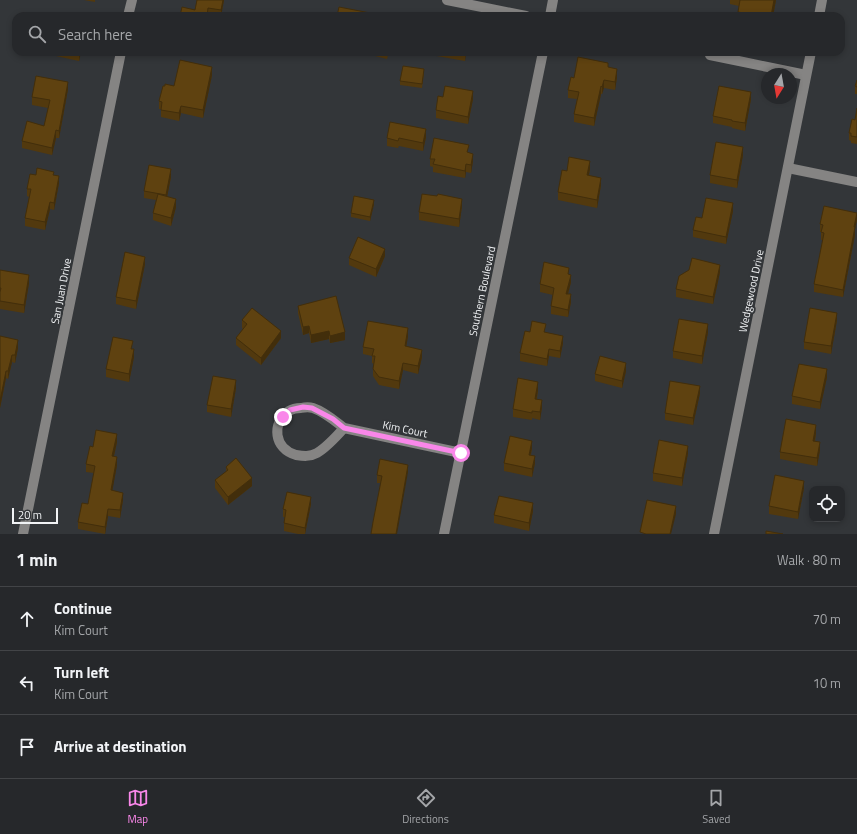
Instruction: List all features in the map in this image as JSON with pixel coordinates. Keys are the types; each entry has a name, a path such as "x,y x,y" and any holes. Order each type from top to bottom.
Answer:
{"street":[{"path":"129,12 132,0"},
{"path":"447,0 506,12"},
{"path":"551,12 553,0"},
{"path":"820,12 822,0"},
{"name":"San Juan Drive","path":"23,534 120,56"},
{"name":"Southern Boulevard","path":"444,534 542,56"},
{"path":"715,56 806,76"},
{"name":"Wedgewood Drive","path":"714,534 810,56"},
{"path":"788,168 857,182"},
{"name":"Kim Court","path":"344,428 327,446 316,454 304,457 292,454 283,448 278,440 277,427 283,417 290,410 303,407 312,408 333,419 344,428 461,453"}],"building":[{"path":"197,0 223,0 221,10 208,8 208,12 181,12 182,7 195,10"},
{"path":"740,0 774,0 772,12 738,12"},
{"path":"339,7 365,12 338,12"},
{"path":"578,57 608,63 608,67 617,69 615,82 604,80 602,87 601,86 594,118 574,114 579,92 568,90 571,77 574,78"},
{"path":"180,60 212,67 203,110 181,106 179,113 161,110 162,102 159,101 163,86 165,86 165,84 174,86"},
{"path":"403,66 424,69 422,84 400,81"},
{"path":"36,76 68,82 59,131 56,130 52,148 22,141 27,121 44,126 50,100 32,97"},
{"path":"445,86 473,91 468,117 436,110 438,96 443,97"},
{"path":"719,86 751,92 745,123 713,116"},
{"path":"857,108 857,137 851,136 851,133 849,133 852,119 855,120"},
{"path":"390,122 426,129 423,143 399,138 398,141 387,138"},
{"path":"434,138 469,145 467,152 473,154 471,165 466,164 465,171 433,164 435,159 430,159"},
{"path":"716,142 743,147 737,180 710,175"},
{"path":"569,157 590,161 587,175 601,178 597,200 558,192 562,170 567,171"},
{"path":"149,165 171,169 166,195 144,191"},
{"path":"37,168 54,172 53,175 59,176 54,203 50,202 45,222 25,218 31,189 27,189 30,174 36,175"},
{"path":"158,194 176,199 171,218 153,213"},
{"path":"422,194 437,196 438,194 462,199 459,219 419,212"},
{"path":"354,196 374,200 370,217 351,213"},
{"path":"706,198 733,203 726,237 693,230 696,217 702,218"},
{"path":"824,206 857,213 843,290 814,284 824,233 821,232 823,225 820,224"},
{"path":"358,237 385,249 376,269 349,258"},
{"path":"125,252 145,257 136,301 116,297"},
{"path":"692,258 720,265 713,297 676,289 679,276 689,270"},
{"path":"544,262 569,268 568,274 571,275 566,294 571,294 568,310 551,306 554,288 540,284"},
{"path":"0,270 29,275 24,305 0,301"},
{"path":"336,296 345,332 330,336 329,331 311,335 309,326 303,327 298,306"},
{"path":"252,308 281,331 261,358 236,338 247,324 242,320"},
{"path":"810,308 837,313 831,346 804,342"},
{"path":"679,319 708,324 702,356 673,351"},
{"path":"368,321 408,328 405,346 422,350 418,366 403,363 399,381 379,377 373,369 375,356 372,356 374,349 363,347"},
{"path":"532,321 546,324 544,332 563,336 560,351 549,349 547,359 520,353 525,331 530,332"},
{"path":"0,336 18,340 15,355 12,355 8,371 6,371 0,401"},
{"path":"113,337 133,341 131,349 134,349 129,374 106,369"},
{"path":"600,356 626,363 622,381 595,374"},
{"path":"799,364 827,369 820,402 792,396"},
{"path":"213,376 236,380 231,409 207,405"},
{"path":"518,378 538,382 535,399 542,400 540,412 532,411 532,413 513,409"},
{"path":"670,381 700,386 693,418 665,413"},
{"path":"786,419 816,425 813,441 820,442 817,458 780,452"},
{"path":"96,430 117,434 112,456 117,457 111,490 123,493 120,510 108,509 105,527 78,522 82,503 88,504 95,466 86,464 90,446 93,447"},
{"path":"510,436 532,441 529,455 535,456 532,469 504,463"},
{"path":"659,440 688,446 682,478 653,473"},
{"path":"236,458 252,478 228,497 215,480 228,470 226,467"},
{"path":"380,459 408,465 396,534 371,534 382,476 377,475"},
{"path":"775,475 804,481 798,512 769,506"},
{"path":"287,492 311,497 305,528 284,523 286,510 283,509"},
{"path":"499,496 533,503 529,523 494,515"},
{"path":"647,500 676,506 670,534 646,534 640,532"},
{"path":"766,531 783,534 766,534"}],"route":[{"path":"283,417 290,410 303,407 312,408 333,419 344,428 461,453"}]}
